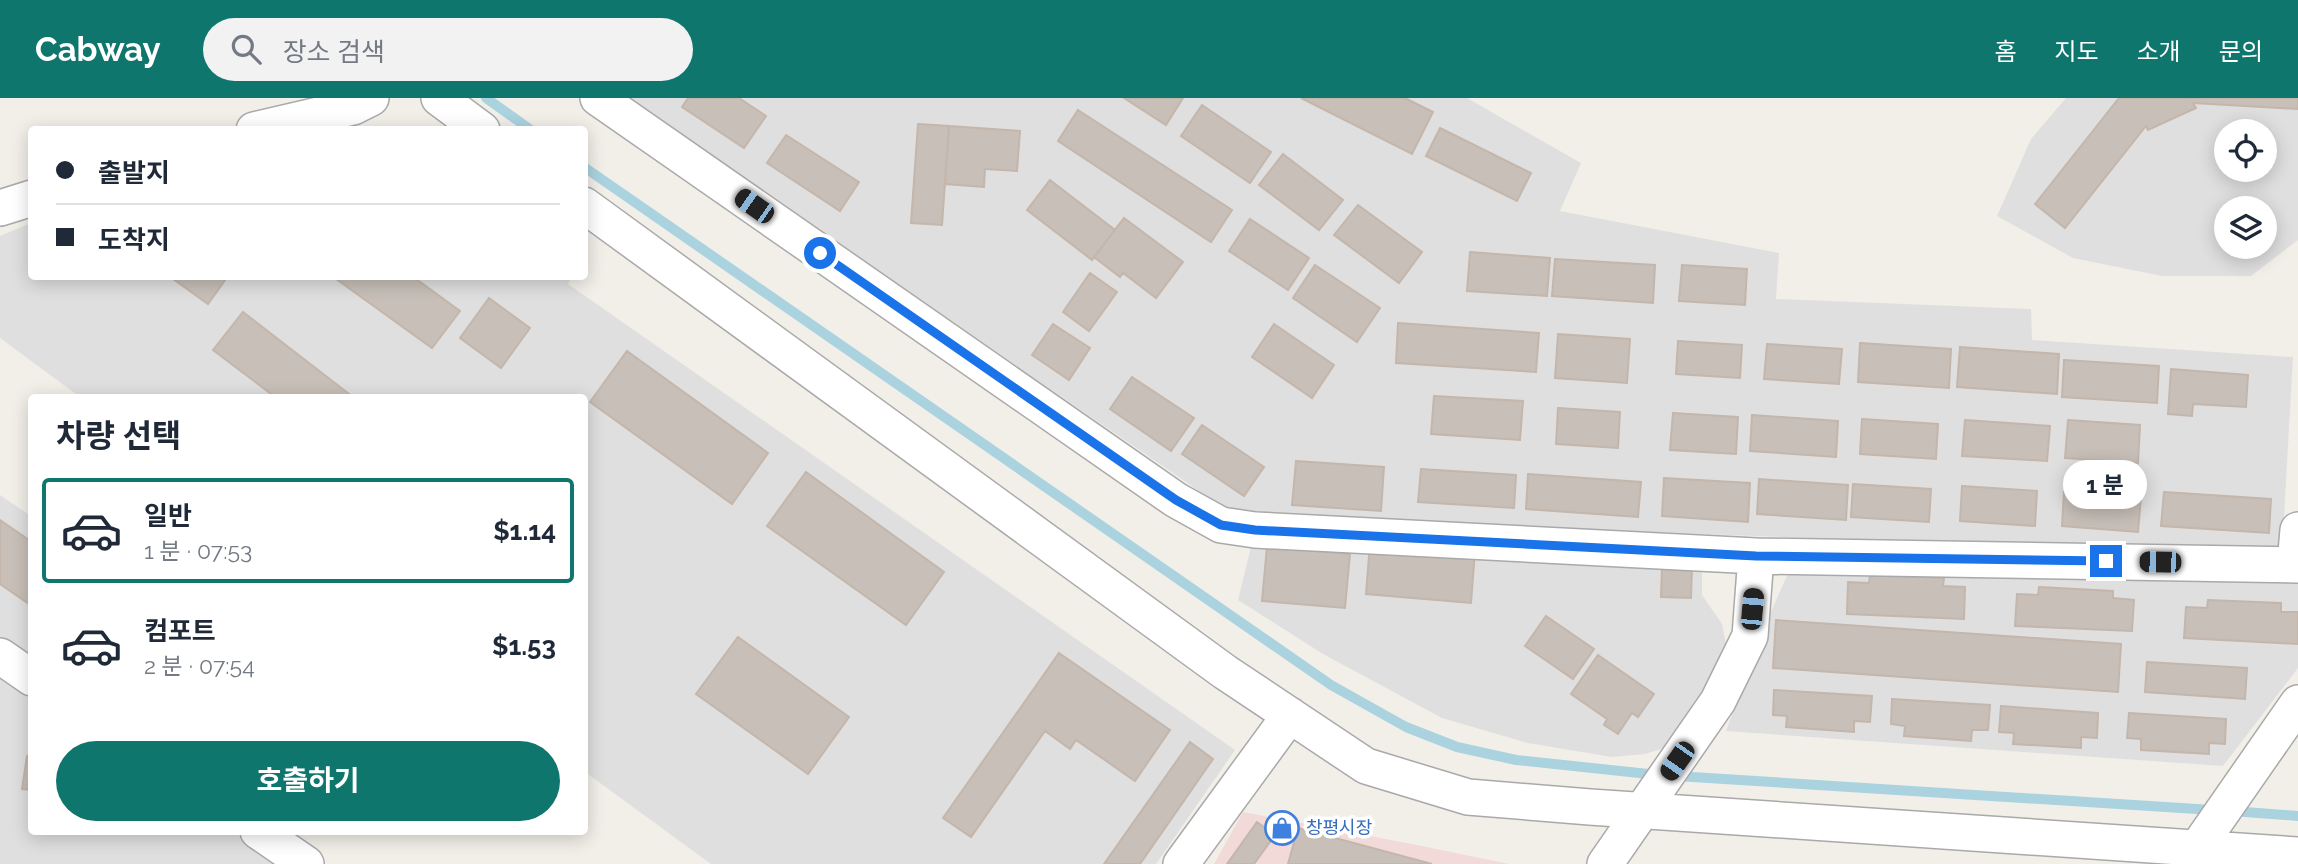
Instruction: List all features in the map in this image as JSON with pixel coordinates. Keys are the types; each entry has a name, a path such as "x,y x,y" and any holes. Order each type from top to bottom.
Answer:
{"street":[{"path":"271,126 353,107 371,98"},
{"path":"439,98 477,126"},
{"path":"598,98 1176,500 1221,525 1255,530 1756,556 2296,564 2298,530"},
{"path":"0,208 28,199"},
{"path":"588,208 1225,672 1366,766 1468,797 2191,856 2298,855"},
{"path":"1605,864 1718,701 1750,636 1756,556"},
{"path":"0,656 28,675"},
{"path":"2191,856 2298,703"},
{"path":"1181,864 1290,715"},
{"path":"264,835 306,864"}],"shaded area":[{"path":"626,98 1467,98 1581,163 1560,211 1779,253 1776,299 2031,309 2032,340 2293,357 2282,552 1936,543 1238,514 1205,495"},
{"path":"2066,98 2298,98 2298,240 2277,256 2277,196 2214,196 2214,259 2273,259 2251,276 2162,276 2073,258 1997,216 2031,139"},
{"path":"28,224 28,280 570,280 568,284 1235,750 1156,864 711,864 588,774 588,394 76,394 0,338 0,236"},
{"path":"0,495 28,514 28,835 238,835 281,864 0,864"},
{"path":"1253,539 1702,560 1702,595 1722,624 1728,654 1670,746 1645,754 1612,757 1528,743 1442,718 1323,654 1238,600"},
{"path":"1790,569 2298,583 2298,668 2223,766 1726,731 1766,623"},
{"name":"창평시장","path":"1243,812 1417,845 1509,864 1214,864"}],"building":[{"path":"688,98 739,98 766,116 744,148 682,107"},
{"path":"1124,98 1183,98 1166,125"},
{"path":"1301,98 1405,98 1433,112 1412,154"},
{"path":"2119,98 2298,98 2298,109 2193,103 2196,108 2148,130 2146,126 2065,228 2035,204"},
{"path":"1202,105 1271,152 1250,183 1181,136"},
{"path":"1078,110 1232,210 1211,242 1058,141"},
{"path":"918,124 949,126 942,225 911,223"},
{"path":"949,126 1020,131 1017,171 985,169 984,187 945,184"},
{"path":"1440,128 1531,173 1517,201 1426,156"},
{"path":"786,135 859,182 840,211 767,163"},
{"path":"1283,154 1343,200 1319,230 1259,185"},
{"path":"1050,180 1115,230 1092,260 1027,210"},
{"path":"1358,205 1422,252 1399,283 1334,235"},
{"path":"1124,218 1183,262 1156,298 1123,273 1120,277 1094,257"},
{"path":"1250,219 1309,258 1288,290 1229,251"},
{"path":"1470,252 1550,258 1547,296 1467,291"},
{"path":"1555,259 1655,265 1653,303 1552,296"},
{"path":"1315,265 1380,308 1357,342 1293,298"},
{"path":"1682,265 1747,269 1745,305 1679,301"},
{"path":"1090,273 1117,292 1089,331 1063,312"},
{"path":"175,280 225,280 208,304"},
{"path":"338,280 417,280 460,311 432,348"},
{"path":"489,298 530,328 501,368 460,338"},
{"path":"243,312 349,394 271,394 213,350"},
{"path":"1398,323 1539,333 1536,372 1396,363"},
{"path":"1053,324 1090,348 1069,380 1032,355"},
{"path":"1274,324 1334,365 1312,398 1252,357"},
{"path":"1558,334 1630,339 1627,383 1555,378"},
{"path":"1678,341 1742,345 1740,378 1676,374"},
{"path":"1860,343 1951,349 1949,388 1858,382"},
{"path":"1767,344 1842,349 1839,384 1764,379"},
{"path":"1960,347 2059,354 2057,394 1957,387"},
{"path":"627,351 768,453 732,504 590,402"},
{"path":"2064,360 2159,366 2157,403 2062,397"},
{"path":"2171,369 2248,375 2246,407 2193,404 2192,416 2168,414"},
{"path":"1132,377 1194,418 1171,451 1110,409"},
{"path":"1434,396 1523,401 1520,440 1431,434"},
{"path":"1558,408 1620,412 1618,448 1556,444"},
{"path":"1673,413 1738,417 1736,454 1670,450"},
{"path":"1752,415 1838,421 1836,457 1750,451"},
{"path":"1862,419 1938,424 1936,459 1860,454"},
{"path":"1965,420 2050,426 2047,461 1962,456"},
{"path":"2068,420 2140,425 2138,463 2065,458"},
{"path":"1202,425 1264,467 1244,496 1182,454"},
{"path":"1296,461 1384,467 1381,511 1292,505"},
{"path":"1421,469 1516,475 1514,508 1418,502"},
{"path":"806,472 944,572 906,625 767,526"},
{"path":"1528,474 1641,482 1638,517 1526,509"},
{"path":"1664,478 1750,483 1748,522 1662,516"},
{"path":"1759,479 1848,485 1846,520 1757,514"},
{"path":"1853,484 1931,489 1929,522 1851,517"},
{"path":"1962,486 2037,491 2035,526 1960,521"},
{"path":"2064,492 2141,497 2138,532 2062,526"},
{"path":"2164,492 2271,499 2269,533 2161,526"},
{"path":"0,520 28,539 28,603 0,584"},
{"path":"1370,543 1475,551 1471,603 1366,594"},
{"path":"1267,546 1350,554 1345,608 1262,601"},
{"path":"1662,566 1692,567 1691,598 1661,597"},
{"path":"1870,575 1944,578 1943,586 1965,587 1964,619 1847,614 1848,582 1869,583"},
{"path":"2039,587 2113,591 2113,598 2134,600 2132,631 2015,626 2017,594 2038,595"},
{"path":"2208,600 2281,603 2281,612 2298,612 2298,644 2184,638 2186,607 2207,608"},
{"path":"1546,616 1594,649 1573,679 1525,646"},
{"path":"1776,620 2121,644 2118,692 1773,668"},
{"path":"738,637 849,717 808,774 696,694"},
{"path":"1059,653 1170,730 1135,781 1076,740 1070,749 1045,731 971,837 943,818"},
{"path":"1598,655 1654,694 1638,717 1632,713 1618,734 1604,725 1607,719 1571,694"},
{"path":"2147,662 2247,668 2245,699 2145,692"},
{"path":"1774,690 1872,696 1870,722 1854,721 1854,732 1786,727 1787,716 1773,715"},
{"path":"1892,699 1990,705 1988,730 1972,730 1971,741 1904,736 1905,726 1891,724"},
{"path":"2001,706 2098,713 2097,738 2081,737 2081,748 2013,744 2014,733 1999,732"},
{"path":"2129,713 2226,719 2225,744 2209,743 2209,754 2141,750 2141,739 2127,738"},
{"path":"1190,742 1213,759 1140,864 1104,864"},
{"path":"27,756 28,790 22,789"},
{"path":"1257,822 1275,835 1254,864 1227,864"},
{"path":"1298,828 1432,864 1288,864"}],"waterway":[{"path":"486,98 525,126"},
{"path":"588,170 1331,685 1406,727 1457,747 1516,760 1658,775"},
{"path":"1676,776 2213,810"},
{"path":"2232,811 2298,816"}],"place":[{"name":"창평시장","path":"1282,828"}],"route":[{"path":"820,253 1176,500 1221,525 1255,530 1756,556 2106,561"}]}
